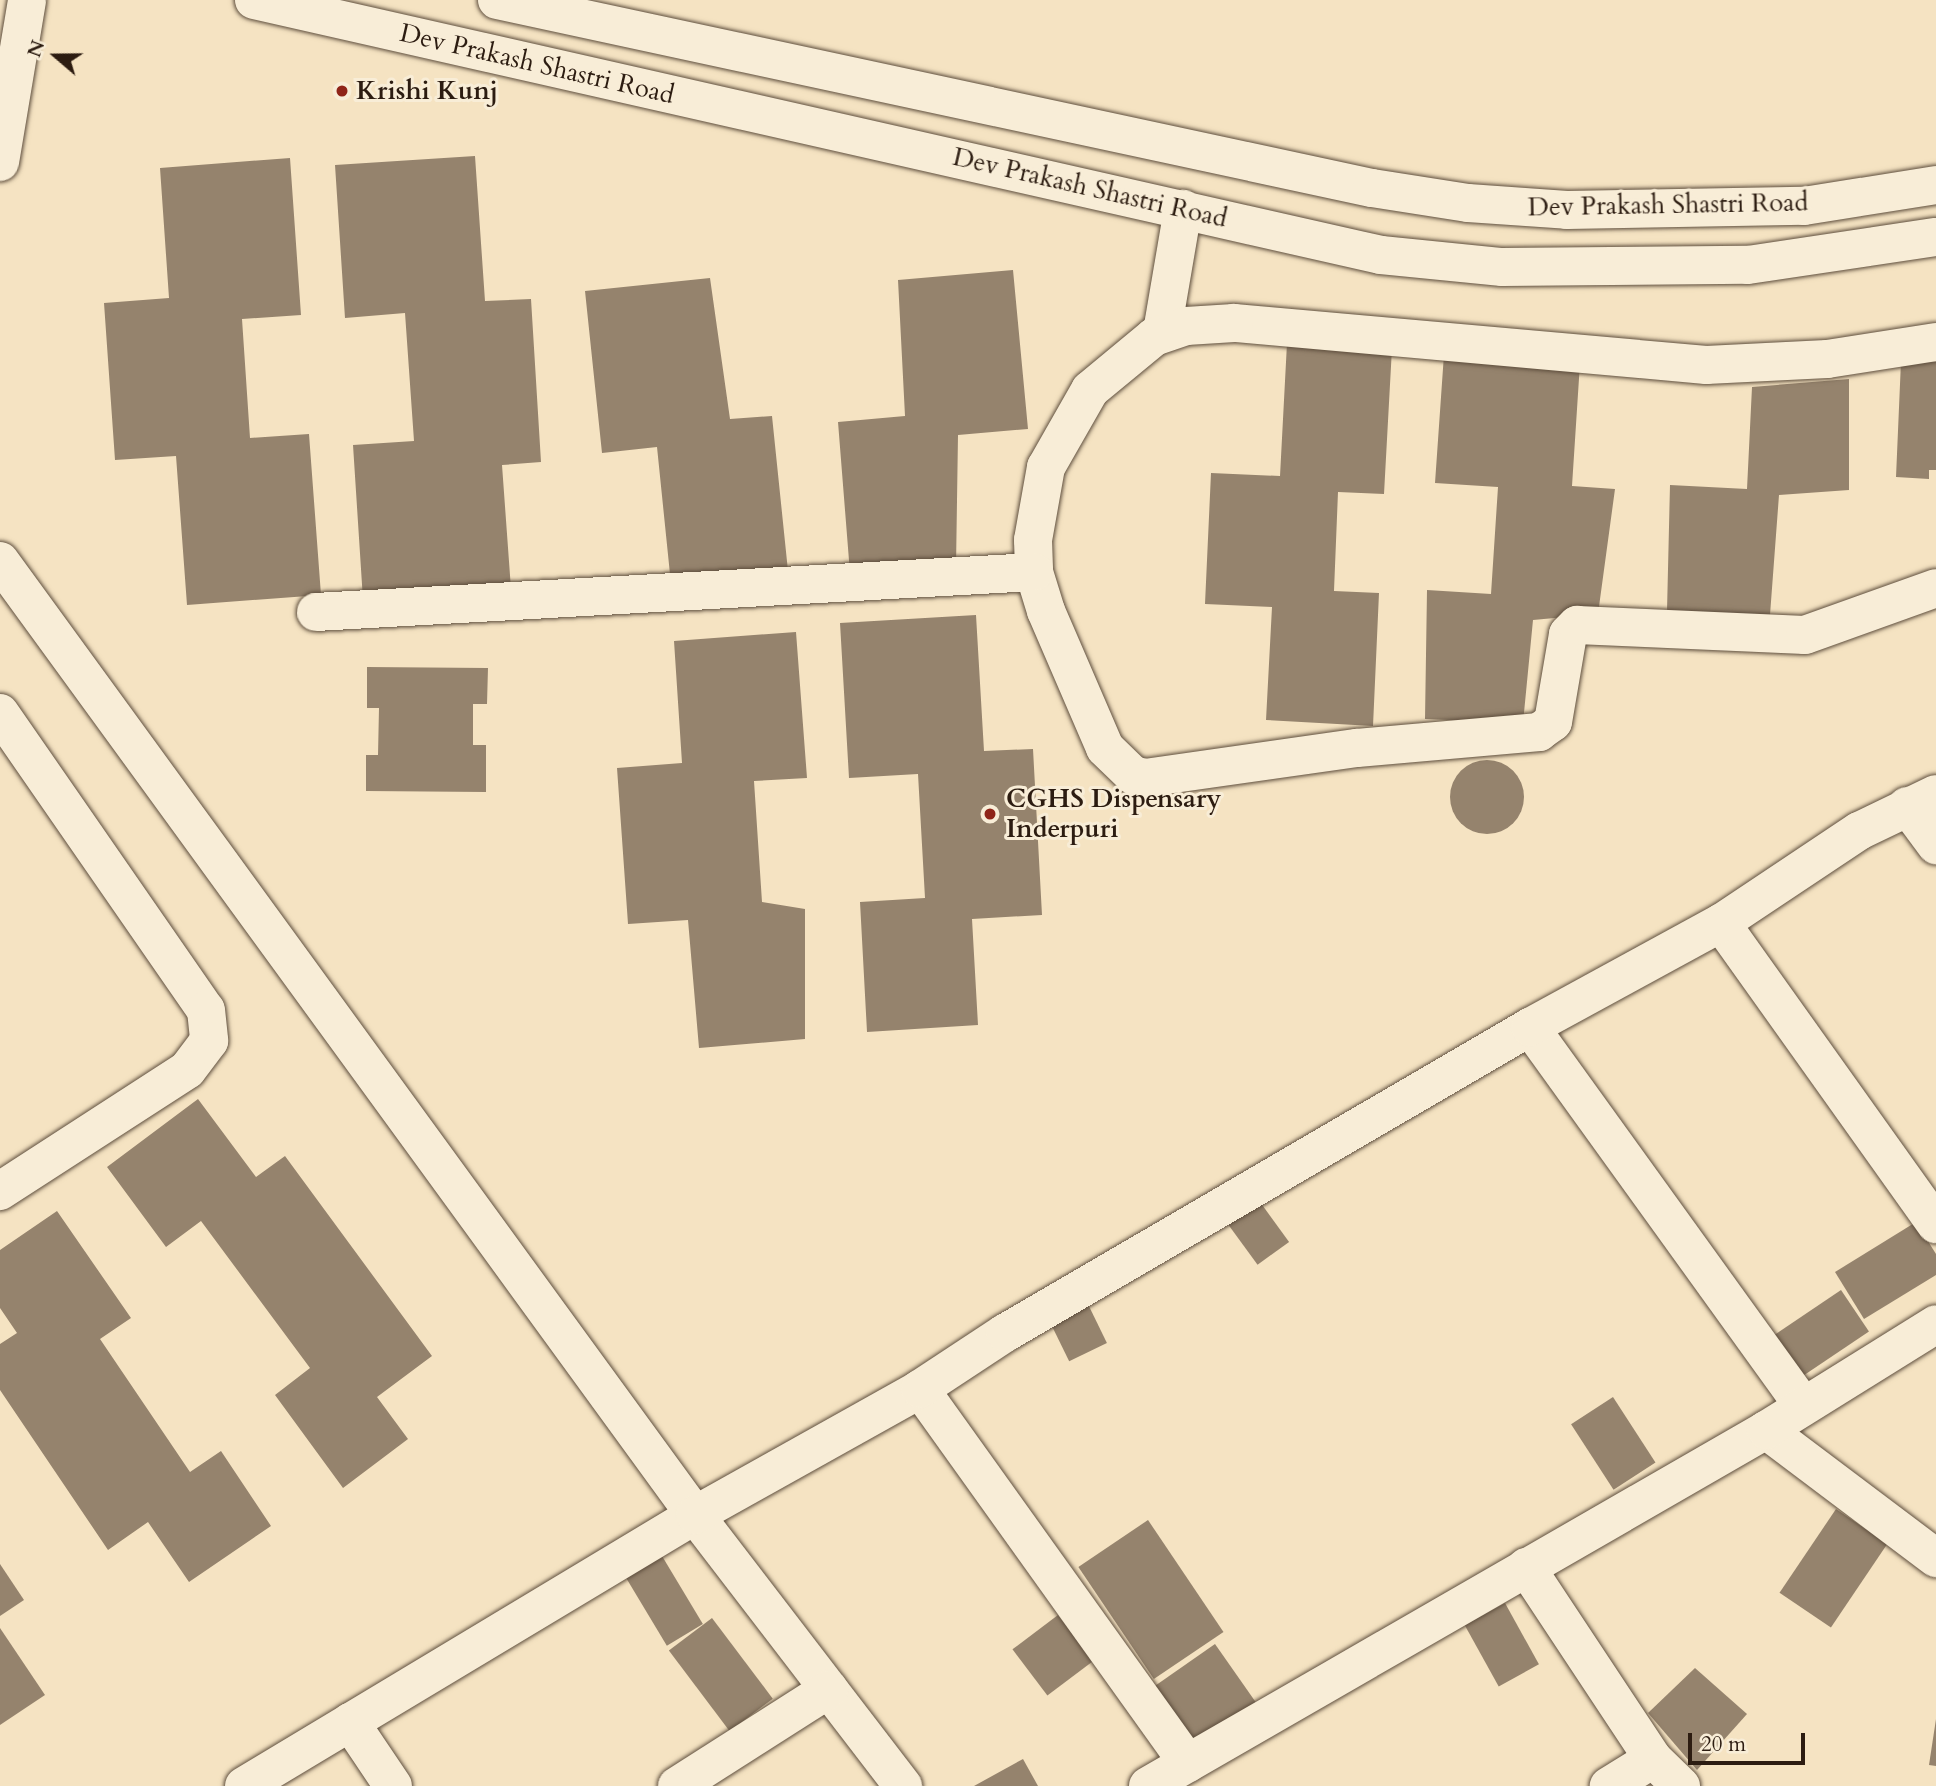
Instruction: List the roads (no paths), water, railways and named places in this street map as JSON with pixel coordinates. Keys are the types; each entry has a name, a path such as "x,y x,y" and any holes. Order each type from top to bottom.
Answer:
{"street":[{"path":"0,162 27,0"},
{"name":"Dev Prakash Shastri Road","path":"254,0 1381,255 1502,267 1748,265 1936,237"},
{"name":"Dev Prakash Shastri Road","path":"497,0 1372,188 1468,203 1567,210 1804,206 1936,185"},
{"path":"1163,332 1183,209"},
{"path":"1936,342 1827,359 1706,365 1234,323 1163,332 1090,390 1059,439 1039,505 1034,572 1105,748 1115,762 1145,778 1357,748 1539,732 1553,722 1568,634 1577,625 1805,635 1936,589"},
{"path":"0,561 695,1514 903,1786"},
{"path":"316,612 1034,572"},
{"path":"0,713 206,1010 209,1041 187,1070 0,1191"},
{"path":"244,1786 695,1514 920,1389 1005,1333 1530,1027 1721,923 1922,800 1936,845"},
{"path":"1721,923 1936,1224"},
{"path":"1530,1027 1802,1404"},
{"path":"1148,1786 1766,1430 1802,1404 1936,1324"},
{"path":"920,1389 1188,1763"},
{"path":"1766,1430 1936,1558"},
{"path":"1526,1567 1653,1759 1681,1786"},
{"path":"677,1786 829,1689"},
{"path":"350,1722 393,1786"},
{"path":"1609,1786 1653,1759"}],"place":[{"name":"Krishi Kunj","path":"342,91"},
{"name":"CGHS Dispensary Inderpuri","path":"990,814"}]}
